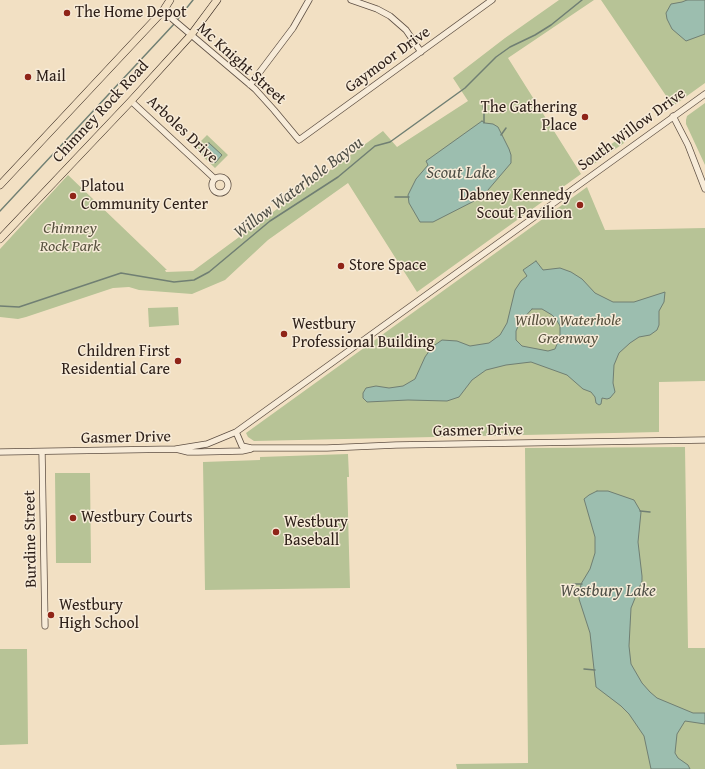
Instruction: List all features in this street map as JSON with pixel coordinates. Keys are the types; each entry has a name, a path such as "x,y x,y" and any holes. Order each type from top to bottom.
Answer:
{"main road":[{"name":"Chimney Rock Road","path":"0,185 163,11 170,0"},
{"name":"Chimney Rock Road","path":"0,240 191,35 217,0"}],"street":[{"path":"250,85 293,28 309,0"},
{"path":"351,0 377,9 390,16 406,30 421,52"},
{"name":"Gaymoor Drive","path":"299,140 492,0"},
{"name":"Mc Knight Street","path":"163,11 250,85 274,110 299,140"},
{"name":"South Willow Drive","path":"176,449 207,444 236,432 705,94"},
{"name":"Arboles Drive","path":"131,101 215,178"},
{"path":"673,116 688,145 705,189"},
{"path":"236,432 242,446 251,448"},
{"name":"Gasmer Drive","path":"0,452 176,449 188,452 198,452 242,451 251,448 327,448 404,445 705,440"},
{"name":"Burdine Street","path":"42,452 45,626"}],"green space":[{"name":"Chimney Rock Park","path":"559,0 594,0 508,58 581,174 417,292 348,183 268,240 225,280 192,294 139,290 129,287 113,288 26,317 18,319 0,317 0,249 68,175 167,270 165,270 166,272 193,271 383,131 397,147 468,101 453,78 505,38"},
{"path":"601,0 705,0 705,83 673,106"},
{"path":"705,103 705,165 686,124 686,120 687,116"},
{"path":"618,134 624,143 591,166 586,157 590,160 599,151 598,147 602,150 619,139"},
{"path":"207,135 228,155 215,168 194,148"},
{"name":"Willow Waterhole Greenway","path":"587,187 605,230 705,228 705,381 659,382 659,432 254,441 248,437 246,433"},
{"path":"178,307 179,325 149,327 148,308"},
{"path":"685,447 688,648 705,648 705,769 457,769 456,764 528,763 525,448"},
{"name":"Westbury Baseball","path":"348,454 349,477 347,477 350,588 205,590 203,462 260,460 260,457"},
{"name":"Westbury Courts","path":"55,473 90,473 91,563 56,563"},
{"path":"0,649 27,649 28,744 0,745"}],"water":[{"path":"687,0 705,0 705,34 686,41 672,29 666,13 671,4"},
{"name":"Scout Lake","path":"482,121 498,127 509,149 511,163 482,197 433,222 420,222 409,203 408,195 416,179 428,165 426,161"},
{"path":"209,143 222,155 215,163 202,151 204,145"},
{"path":"536,261 543,270 560,268 571,272 582,279 595,293 613,302 634,302 665,292 664,302 659,311 659,325 657,330 650,335 639,337 619,353 614,365 613,383 615,392 610,398 602,398 601,404 599,405 596,403 595,397 591,392 583,389 567,375 531,362 506,365 486,370 472,380 459,397 447,401 408,400 367,402 363,398 363,393 366,388 376,386 389,388 403,386 415,379 425,357 432,347 442,340 457,341 470,346 489,343 500,335 507,323 515,290 521,281 527,276 523,270","holes":["532,309 542,309 552,315 560,326 560,337 555,349 548,351 522,346 516,340 516,331 520,322"]},
{"name":"Westbury Lake","path":"597,491 608,491 634,500 641,512 638,542 642,581 631,608 629,646 631,664 642,683 657,698 693,713 705,713 705,724 685,721 677,734 675,753 678,758 688,765 690,769 651,769 644,736 629,714 596,687 590,633 579,599 581,584 590,569 595,553 595,537 584,499"}],"waterway":[{"path":"177,20 193,0"},
{"name":"Willow Waterhole Bayou","path":"0,306 19,307 121,273 174,282 194,280 209,272 270,221 338,177 375,146 390,142 465,88 496,57 510,47 535,35 551,25 582,0"},
{"path":"0,211 175,23"},
{"path":"483,106 484,123"},
{"path":"501,135 506,128"},
{"path":"395,197 409,197"},
{"path":"640,511 650,512"},
{"path":"573,584 582,584"},
{"path":"584,669 595,670"}],"place":[{"name":"The Home Depot","path":"67,13"},
{"name":"Mail","path":"28,77"},
{"name":"The Gathering Place","path":"585,117"},
{"name":"Platou Community Center","path":"73,196"},
{"name":"Dabney Kennedy Scout Pavilion","path":"580,205"},
{"name":"Store Space","path":"341,266"},
{"name":"Westbury Professional Building","path":"284,334"},
{"name":"Children First Residential Care","path":"178,361"},
{"name":"Westbury Courts","path":"73,518"},
{"name":"Westbury Baseball","path":"276,532"},
{"name":"Westbury High School","path":"51,615"}]}
